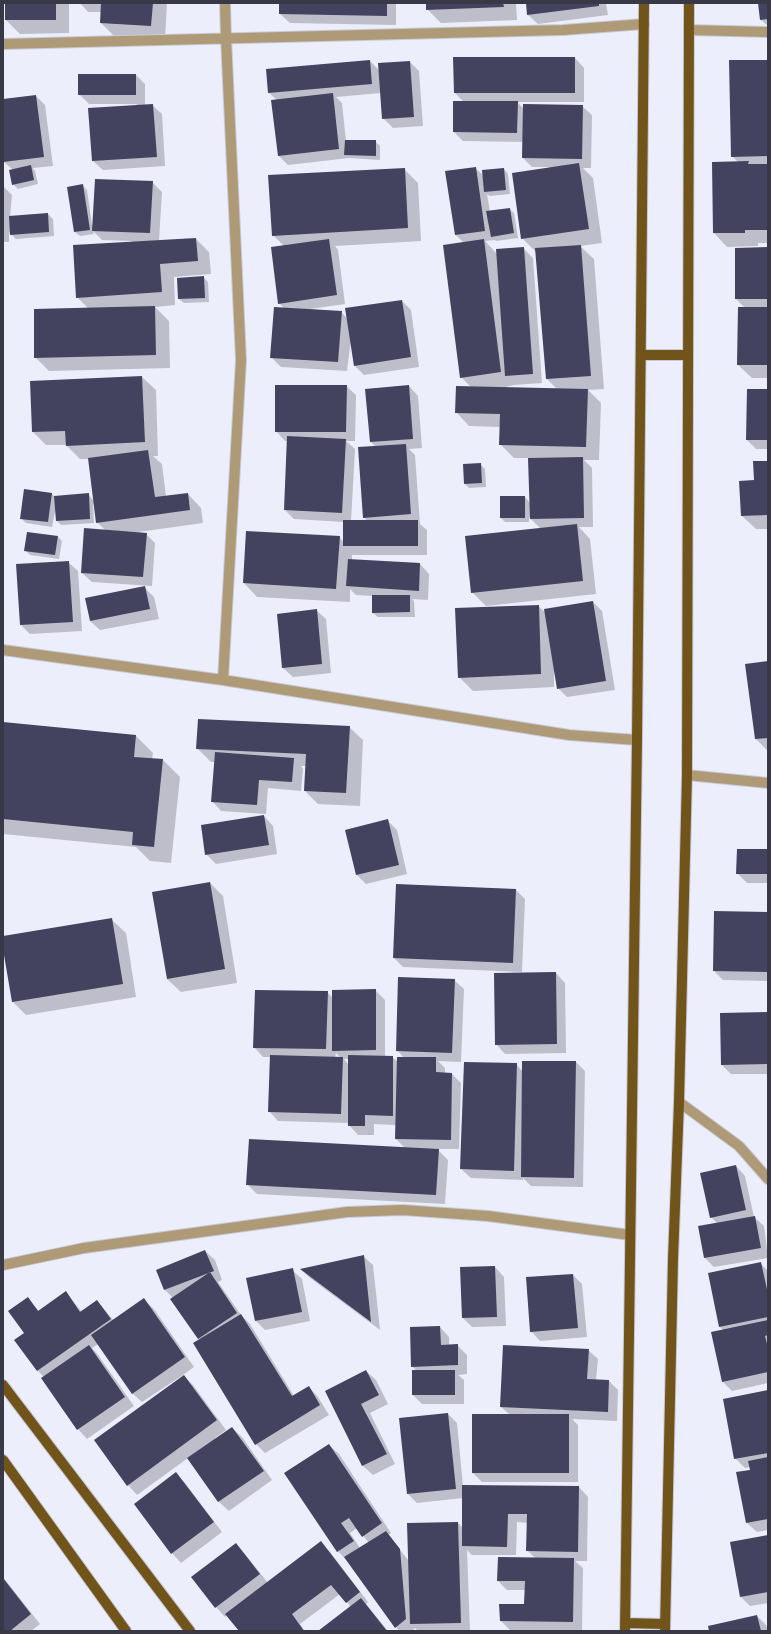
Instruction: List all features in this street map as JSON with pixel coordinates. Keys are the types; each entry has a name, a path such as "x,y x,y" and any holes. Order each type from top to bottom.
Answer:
{"main road":[{"path":"644,3 637,740 625,1627 665,1627 673,1251 679,1102 687,775 690,3"},
{"path":"641,355 688,354"},
{"path":"3,1386 190,1631"},
{"path":"3,1460 126,1631"}],"street":[{"path":"223,680 241,360 225,3"},
{"path":"3,44 563,30 644,24"},
{"path":"689,30 768,32"},
{"path":"3,650 223,680 569,735 637,740"},
{"path":"687,775 768,783"},
{"path":"679,1102 739,1146 768,1179"},
{"path":"3,1265 84,1248 347,1212 403,1210 488,1216 630,1235"}],"building":[{"path":"5,3 56,3 56,20 5,20"},
{"path":"101,3 153,3 151,26 100,23"},
{"path":"279,3 387,3 387,16 279,14"},
{"path":"426,3 503,3 504,7 426,10"},
{"path":"526,3 599,3 599,6 527,15"},
{"path":"758,3 768,3 768,19 760,20"},
{"path":"453,57 575,57 575,93 454,93"},
{"path":"370,60 372,84 268,93 266,69"},
{"path":"729,60 768,60 768,156 731,157"},
{"path":"410,61 414,117 382,119 378,63"},
{"path":"78,74 136,74 136,95 78,95"},
{"path":"333,93 339,149 278,156 271,100"},
{"path":"36,95 44,157 3,162 3,99"},
{"path":"453,101 518,101 517,133 453,132"},
{"path":"153,104 157,157 92,161 88,108"},
{"path":"523,104 583,105 582,159 522,158"},
{"path":"345,140 376,140 376,156 344,155"},
{"path":"749,161 748,164 768,164 768,230 745,230 745,233 713,233 712,162"},
{"path":"579,163 589,229 521,239 512,173"},
{"path":"31,165 34,180 12,185 9,170"},
{"path":"476,167 485,231 455,235 445,171"},
{"path":"405,168 408,228 272,236 268,175"},
{"path":"504,168 506,190 484,192 482,170"},
{"path":"95,179 153,181 150,233 92,231"},
{"path":"83,184 90,230 74,232 67,187"},
{"path":"510,208 514,233 491,237 486,211"},
{"path":"48,213 49,232 10,235 9,216"},
{"path":"196,238 198,261 160,264 162,292 76,298 73,245"},
{"path":"329,239 337,295 278,304 271,247"},
{"path":"484,239 501,372 460,378 443,245"},
{"path":"581,245 591,376 546,379 535,248"},
{"path":"524,247 533,374 505,376 496,249"},
{"path":"768,247 768,299 735,299 735,248"},
{"path":"204,276 205,298 178,299 177,278"},
{"path":"402,300 411,357 354,366 345,308"},
{"path":"155,306 156,355 34,358 34,309"},
{"path":"274,307 342,311 338,362 270,358"},
{"path":"738,307 768,307 768,365 737,365"},
{"path":"142,376 145,442 66,446 65,431 32,432 30,381"},
{"path":"275,385 347,385 346,432 275,432"},
{"path":"409,385 413,439 370,442 365,389"},
{"path":"456,386 588,389 586,447 499,445 500,414 455,413"},
{"path":"747,389 768,389 768,440 746,440"},
{"path":"287,436 346,439 342,513 284,510"},
{"path":"406,444 411,514 363,518 358,447"},
{"path":"148,450 155,497 188,493 190,510 96,523 88,458"},
{"path":"583,457 584,518 530,519 528,458"},
{"path":"753,461 768,461 768,515 741,516 739,481 754,480"},
{"path":"481,463 482,483 464,484 463,464"},
{"path":"24,489 52,493 48,522 20,519"},
{"path":"89,493 90,519 56,521 54,496"},
{"path":"500,496 525,496 525,518 500,518"},
{"path":"343,520 418,520 418,546 343,546"},
{"path":"577,524 583,581 471,593 465,536"},
{"path":"84,528 147,533 143,577 81,573"},
{"path":"246,531 340,536 336,589 243,583"},
{"path":"27,532 58,536 55,555 24,551"},
{"path":"348,559 420,563 419,591 346,586"},
{"path":"69,561 73,622 20,625 16,564"},
{"path":"145,586 150,609 90,621 85,598"},
{"path":"372,595 410,595 410,612 372,613"},
{"path":"593,601 606,681 557,689 544,609"},
{"path":"539,605 541,674 458,678 455,608"},
{"path":"317,609 322,664 282,668 277,614"},
{"path":"768,661 768,738 755,739 745,664"},
{"path":"198,719 350,726 346,793 304,791 306,754 196,749"},
{"path":"3,722 136,735 134,757 163,759 154,847 132,845 133,832 3,819"},
{"path":"215,752 294,758 292,782 259,780 257,805 211,802"},
{"path":"264,815 269,845 205,855 201,825"},
{"path":"388,819 399,865 356,875 345,830"},
{"path":"737,849 768,849 768,874 736,874"},
{"path":"210,882 225,969 167,979 152,892"},
{"path":"396,884 516,889 513,963 393,958"},
{"path":"714,911 768,912 768,972 713,971"},
{"path":"112,918 123,984 12,1002 3,949 3,936"},
{"path":"556,972 557,1044 495,1045 494,973"},
{"path":"398,977 455,979 452,1053 396,1051"},
{"path":"376,989 376,1050 332,1051 332,990"},
{"path":"255,990 328,991 326,1049 253,1048"},
{"path":"768,1012 768,1064 721,1065 720,1013"},
{"path":"270,1055 343,1057 341,1114 268,1112"},
{"path":"348,1055 393,1056 393,1116 365,1115 365,1126 348,1126"},
{"path":"397,1057 436,1057 436,1072 452,1073 451,1140 395,1139"},
{"path":"522,1061 576,1061 574,1178 521,1177"},
{"path":"464,1062 517,1063 514,1171 460,1169"},
{"path":"249,1139 439,1149 436,1195 246,1185"},
{"path":"736,1165 746,1210 710,1218 700,1173"},
{"path":"755,1216 761,1248 704,1258 698,1226"},
{"path":"205,1250 214,1271 164,1290 156,1270"},
{"path":"364,1255 371,1322 300,1269"},
{"path":"761,1262 768,1294 768,1317 719,1327 708,1273"},
{"path":"495,1266 497,1317 462,1318 460,1267"},
{"path":"293,1268 302,1312 255,1321 246,1278"},
{"path":"210,1272 237,1313 198,1339 170,1299"},
{"path":"573,1274 578,1328 530,1332 526,1277"},
{"path":"66,1291 80,1312 97,1300 111,1319 37,1371 14,1340 24,1333 8,1311 28,1297 38,1311"},
{"path":"144,1298 185,1357 132,1394 91,1335"},
{"path":"241,1314 292,1396 309,1386 320,1405 255,1445 193,1343"},
{"path":"768,1320 768,1335 765,1336 768,1348 768,1372 722,1382 711,1332"},
{"path":"440,1326 441,1345 458,1344 458,1365 411,1367 410,1327"},
{"path":"89,1345 125,1397 77,1430 41,1378"},
{"path":"503,1345 589,1349 587,1379 609,1380 608,1412 500,1407"},
{"path":"366,1370 379,1395 361,1404 387,1454 362,1466 325,1391"},
{"path":"412,1370 455,1370 455,1395 412,1395"},
{"path":"184,1375 217,1420 127,1486 94,1440"},
{"path":"768,1390 768,1453 734,1459 723,1399"},
{"path":"448,1413 456,1489 407,1494 399,1418"},
{"path":"472,1414 569,1414 569,1473 472,1473"},
{"path":"232,1427 264,1471 218,1502 187,1458"},
{"path":"329,1444 382,1523 362,1537 349,1518 341,1523 354,1541 337,1552 284,1473"},
{"path":"768,1457 768,1519 746,1523 736,1472 750,1470 748,1461"},
{"path":"176,1472 214,1522 171,1554 134,1504"},
{"path":"462,1485 579,1486 578,1552 526,1551 527,1514 508,1514 507,1547 462,1546"},
{"path":"458,1522 461,1623 410,1624 407,1523"},
{"path":"386,1531 400,1549 406,1619 395,1628 344,1557"},
{"path":"768,1535 768,1592 740,1597 730,1542"},
{"path":"321,1541 360,1592 346,1603 331,1585 292,1614 304,1631 239,1631 225,1614"},
{"path":"236,1543 260,1574 215,1608 191,1577"},
{"path":"498,1557 574,1558 573,1622 500,1621 499,1604 524,1604 525,1581 497,1581"},
{"path":"3,1578 31,1614 10,1631 3,1631"},
{"path":"361,1598 387,1631 318,1631"},
{"path":"757,1615 761,1631 709,1631 708,1626"}]}
